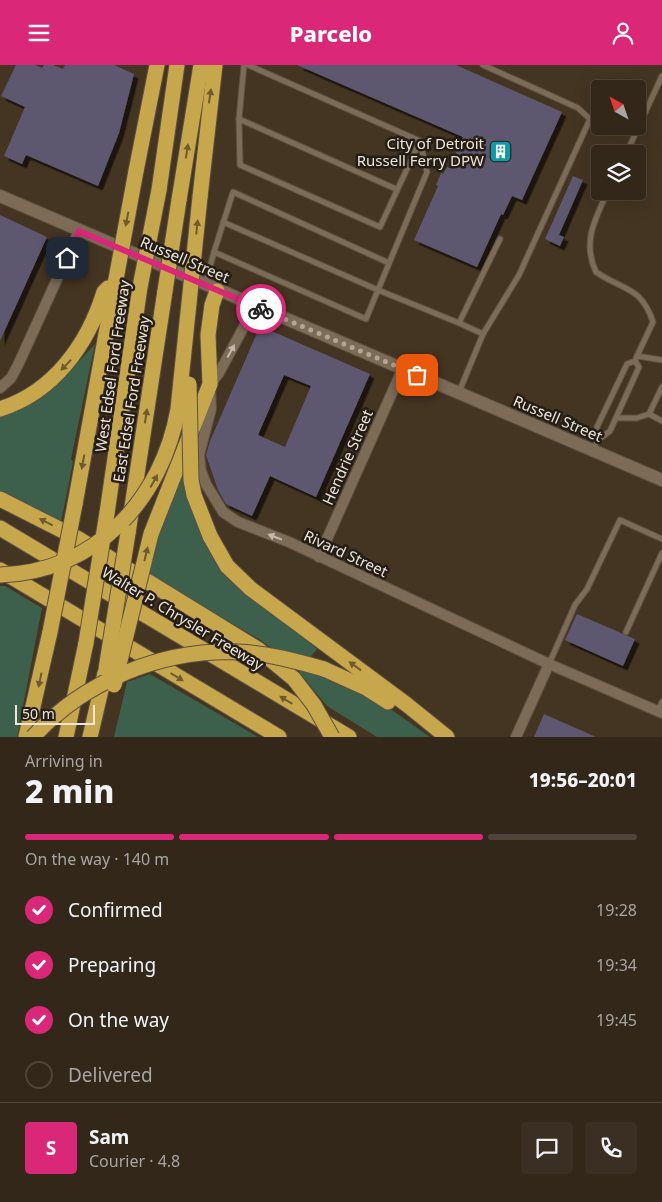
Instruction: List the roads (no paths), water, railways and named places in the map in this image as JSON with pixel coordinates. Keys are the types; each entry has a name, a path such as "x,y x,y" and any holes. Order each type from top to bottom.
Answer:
{"highway":[{"path":"26,737 50,632 75,504 100,326 116,279 157,65"},
{"name":"West Edsel Ford Freeway","path":"66,737 86,643 140,287 160,190 176,65"},
{"name":"East Edsel Ford Freeway","path":"90,737 106,669 201,65"},
{"path":"0,575 16,575 69,560 96,544 129,516 148,491 165,458 175,425 215,65"},
{"path":"96,713 113,687 151,535 173,473 200,414 210,384 208,335 212,305 211,288"},
{"path":"188,310 191,480 194,495 210,536 227,566 251,589 406,704 447,737"},
{"path":"0,409 26,398 62,369 100,326"},
{"path":"0,499 77,538 259,650 294,679 314,705 332,737"},
{"name":"Walter P. Chrysler Freeway","path":"0,528 350,737"},
{"path":"0,571 279,737"},
{"path":"33,737 46,723 85,693 135,669 183,655 237,652 295,660 324,669 366,688 401,710 420,717"}],"street":[{"name":"Russell Street","path":"0,196 459,393 596,445 662,480"},
{"path":"0,388 11,377 18,365 79,231"},
{"path":"210,384 255,306"},
{"name":"Hendrie Street","path":"319,557 402,368"},
{"name":"Rivard Street","path":"210,384 211,409 199,455 201,471 212,497 222,512 238,522 319,557 549,664 661,709"},
{"path":"516,737 549,664"}],"lane":[{"path":"244,65 239,119 240,165 380,227 396,189 420,141"},
{"path":"248,65 420,141"},
{"path":"459,393 483,334 519,275 590,119 578,108 483,65"},
{"path":"630,145 662,76"},
{"path":"239,119 396,189"},
{"path":"214,252 366,319 427,172 420,141"},
{"path":"211,288 214,252 232,192 389,263"},
{"path":"596,445 610,431 639,367 636,359 653,323 648,308 636,292 596,271 588,243 591,229 604,200"},
{"path":"223,222 483,334"},
{"path":"459,323 500,239"},
{"path":"596,445 597,427 627,364 636,359 662,360"},
{"path":"649,415 662,388"},
{"path":"616,418 637,419 649,415 662,421"},
{"path":"549,664 575,605 587,589 620,520 662,539"},
{"path":"626,632 662,553"}],"place":[{"name":"City of Detroit Russell Ferry DPW","path":"500,152"}]}
